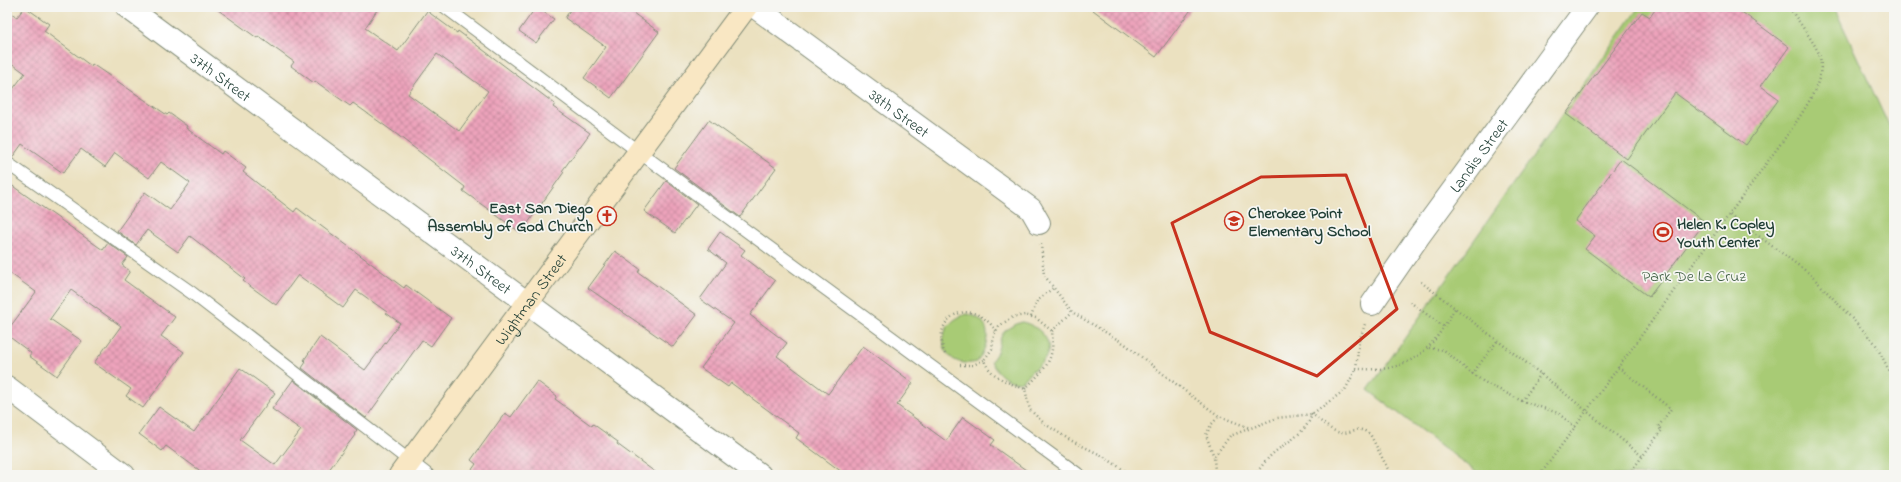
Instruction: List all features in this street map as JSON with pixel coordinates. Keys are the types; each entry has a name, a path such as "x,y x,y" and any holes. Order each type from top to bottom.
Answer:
{"main road":[{"name":"Wightman Street","path":"405,468 746,7"}],"street":[{"name":"37th Street","path":"127,7 760,475"},
{"name":"38th Street","path":"755,7 1031,209 1040,223"},
{"name":"Landis Street","path":"1372,304 1419,236 1587,7"},
{"path":"7,387 124,475"}],"lane":[{"path":"445,7 639,152 1078,475"},
{"path":"7,163 192,294 405,468 428,475"}],"path":[{"path":"1540,475 1795,124 1820,76 1819,54 1789,7"},
{"path":"1730,215 1810,274 1875,343 1894,380"},
{"path":"1040,223 1044,275 1072,312 1125,344 1219,416 1250,428"},
{"path":"1421,282 1498,340 1642,456"},
{"path":"1031,317 1038,301 1053,288"},
{"path":"1410,302 1444,327"},
{"path":"1356,369 1392,368 1413,359 1429,348 1456,307"},
{"path":"948,358 941,346 941,339 943,329 954,315 963,311 980,315 987,319 996,331"},
{"path":"1052,331 1072,312"},
{"path":"956,363 960,365 972,365 984,360 992,349 996,331 999,326 1013,317 1025,315 1036,318 1052,331 1053,347 1051,358 1047,366 1025,389"},
{"path":"1472,374 1498,340"},
{"path":"1214,457 1230,436 1277,418 1312,414 1345,390 1356,369 1359,342"},
{"path":"1429,348 1444,350 1472,374 1522,401 1558,413 1575,427"},
{"path":"984,360 986,367 994,374 1025,389"},
{"path":"1618,367 1671,409 1658,427 1662,430 1642,456 1630,475"},
{"path":"1522,401 1541,374"},
{"path":"1025,389 1030,410 1044,424 1070,440 1103,456 1131,475"},
{"path":"1255,475 1274,452 1298,435 1309,423 1312,414"},
{"path":"1312,414 1335,431 1344,433 1356,428 1370,434 1391,475"},
{"path":"1213,475 1215,472 1214,457 1206,434 1211,425 1219,416"}],"highlighted area":[{"path":"1346,175 1397,309 1317,376 1210,332 1172,223 1261,177"}],"green space":[{"name":"Park De La Cruz","path":"1639,7 1834,7 1894,137 1894,475 1480,475 1368,390"},
{"path":"967,314 982,321 987,333 987,340 985,348 977,362 964,363 954,360 947,353 944,345 944,336 948,327 955,319"},
{"path":"1022,322 1033,326 1043,334 1048,345 1048,351 1042,363 1022,381 1017,382 1007,379 999,373 991,361 996,355 1002,334 1012,326"}],"building":[{"path":"25,7 49,24 44,31 91,66 92,64 167,115 169,113 187,126 186,128 221,154 223,151 246,168 243,172 294,212 297,208 404,288 406,285 451,318 431,346 422,340 366,418 302,368 306,362 304,360 320,337 365,370 400,323 386,313 387,312 356,290 343,308 298,275 276,305 243,281 245,279 190,236 178,252 147,230 136,245 117,231 145,192 170,210 190,183 161,162 149,178 115,153 105,167 81,149 63,173 22,144 12,158 7,156 7,97 25,73 7,60 7,10 17,17"},
{"path":"214,7 379,7 365,28 398,51 427,11 457,33 458,31 555,104 553,107 590,133 562,171 564,172 521,233 463,191 465,187 395,133 353,103 350,106 315,81 314,83 291,66 294,62 258,36 257,38","holes":["437,54 488,91 459,131 408,94"]},
{"path":"536,7 554,19 536,43 519,31"},
{"path":"572,7 625,7 659,32 611,98 584,78 606,47 565,18"},
{"path":"1089,7 1193,7 1156,57"},
{"path":"1657,7 1735,7 1789,47 1761,86 1779,99 1746,145 1675,93 1627,159 1566,114 1642,12 1650,17"},
{"path":"709,120 776,168 740,217 674,168"},
{"path":"1621,159 1705,222 1649,297 1585,249 1595,236 1575,221"},
{"path":"666,181 697,204 675,233 644,211"},
{"path":"7,182 103,250 108,243 128,257 122,265 130,271 124,280 175,317 161,336 184,352 143,408 126,396 131,389 94,363 121,326 71,290 50,319 82,341 57,376 29,356 31,353 7,335 7,331 36,292 7,271"},
{"path":"720,232 745,250 741,255 775,281 750,315 787,343 777,356 828,394 863,346 913,383 897,405 946,441 963,417 995,440 991,445 1033,475 846,475 796,438 799,433 731,383 728,387 701,368 734,323 700,299 726,263 708,249"},
{"path":"615,251 640,269 638,272 697,315 673,347 588,288"},
{"path":"240,368 275,393 240,440 275,465 301,430 272,409 293,380 357,430 354,434 355,435 325,475 206,475 166,446 162,451 139,434 159,407 194,432"},
{"path":"537,381 557,396 555,399 592,426 593,424 618,442 617,444 659,475 468,475 476,464 471,460 505,413 511,417"}],"place":[{"name":"East San Diego Assembly of God Church","path":"607,216"},
{"name":"Cherokee Point Elementary School","path":"1234,221"},
{"name":"Helen K. Copley Youth Center","path":"1663,232"}]}
